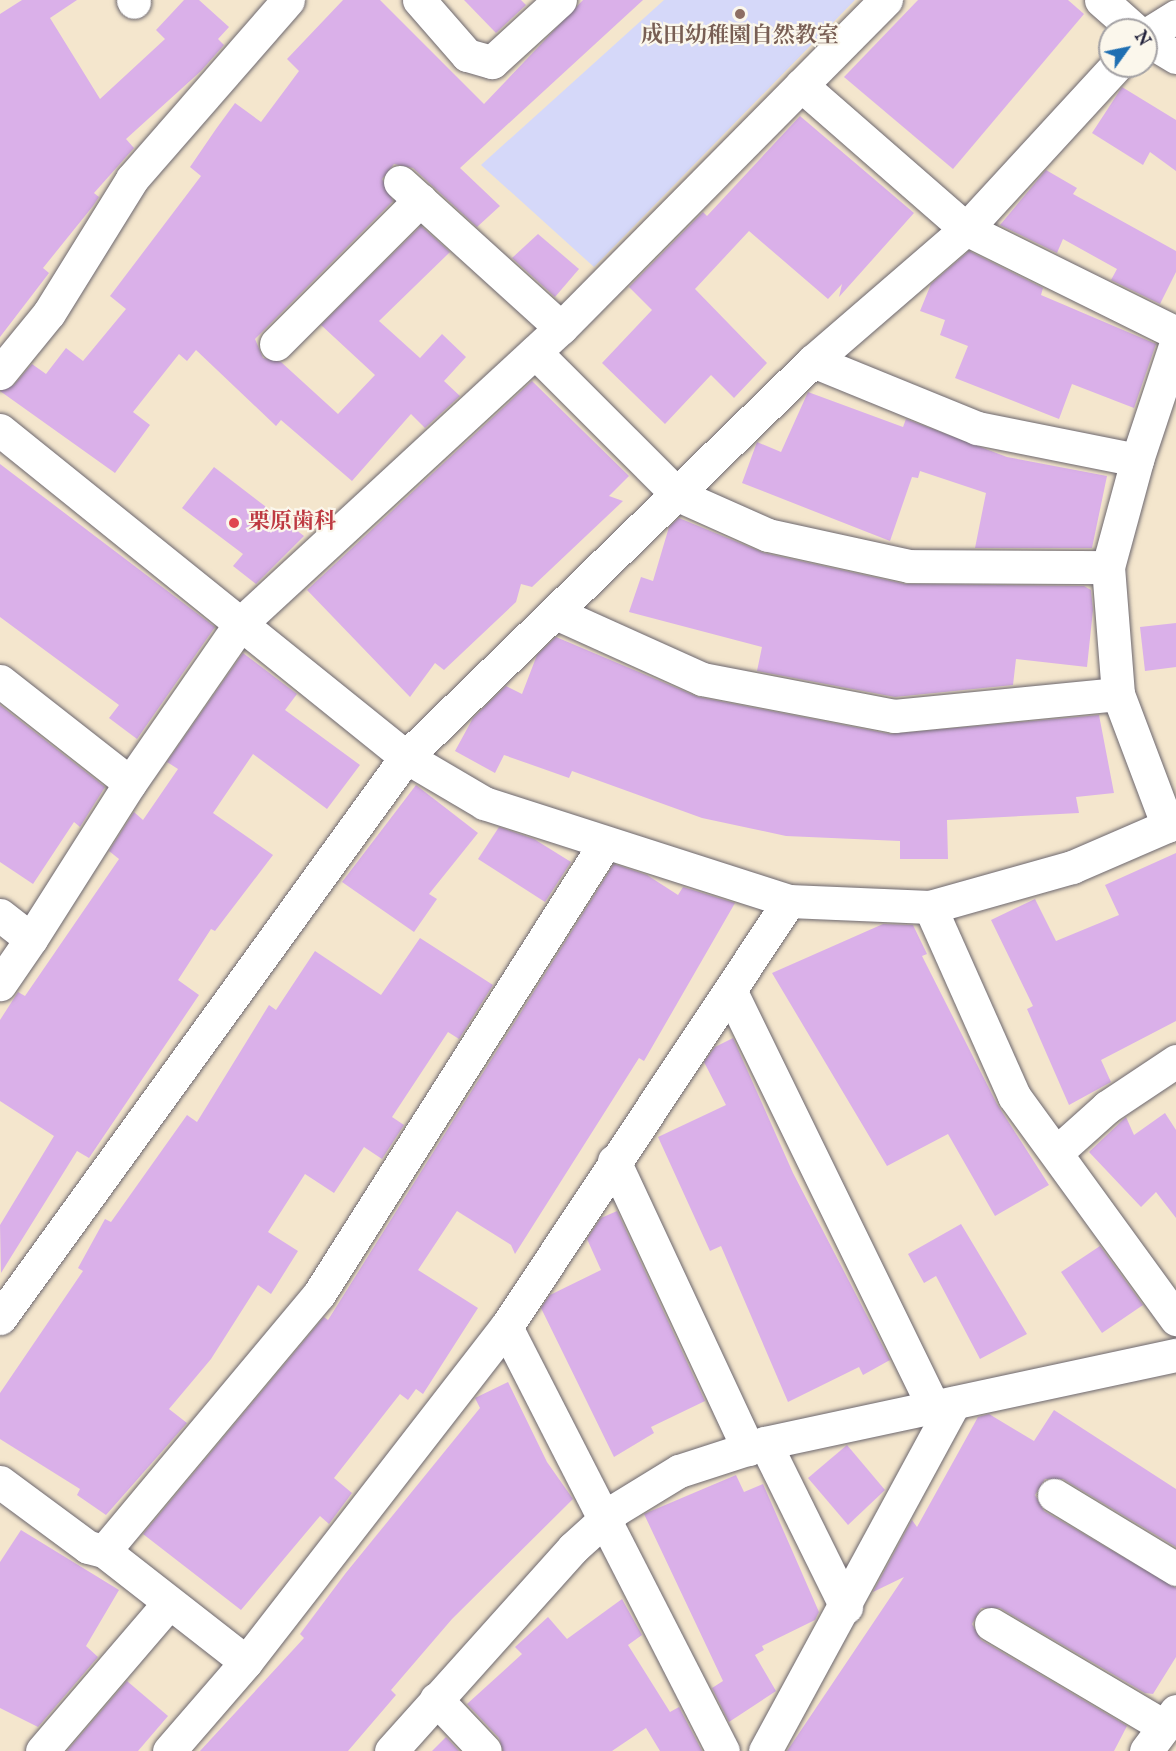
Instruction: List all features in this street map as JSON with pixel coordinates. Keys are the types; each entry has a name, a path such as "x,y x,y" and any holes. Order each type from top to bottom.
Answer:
{"street":[{"path":"0,373 49,314 132,179 288,0"},
{"path":"419,0 466,55 492,63 560,0"},
{"path":"0,984 130,783 240,624 561,328 886,0"},
{"path":"1101,0 1121,18"},
{"path":"1158,29 1176,16"},
{"path":"1158,45 1176,57"},
{"path":"0,1318 406,757 556,614 813,361 966,229 1105,78"},
{"path":"801,85 966,229 1176,333"},
{"path":"276,344 410,191 561,328"},
{"path":"0,430 406,757 484,803 789,901 930,907 1071,867 1172,824 1118,694 1108,567 1137,460 1176,343"},
{"path":"534,352 678,495 768,535 909,566 1108,567"},
{"path":"813,361 977,428 1137,460"},
{"path":"556,614 702,679 894,716 1118,694"},
{"path":"0,681 130,783"},
{"path":"104,1551 319,1294 605,843"},
{"path":"169,1751 246,1662 506,1327 614,1161 732,994 789,901"},
{"path":"930,907 1014,1096 1058,1151 1176,1319"},
{"path":"0,915 31,939"},
{"path":"732,994 944,1406"},
{"path":"1058,1151 1107,1107 1176,1061"},
{"path":"614,1161 757,1446 846,1607"},
{"path":"506,1327 606,1518 723,1751"},
{"path":"391,1751 436,1699 606,1518 679,1471 757,1446 1176,1355"},
{"path":"765,1751 846,1607 944,1406"},
{"path":"0,1482 88,1547 104,1551 167,1605 246,1662"},
{"path":"1054,1495 1176,1569"},
{"path":"42,1751 167,1605"},
{"path":"992,1624 1161,1729"},
{"path":"436,1699 485,1751"}],"shaded area":[{"path":"664,0 855,0 594,267 481,165"}],"building":[{"path":"22,0 77,0 50,18 100,99 165,39 156,30 184,0 199,0 229,27 218,39 224,45 201,71 126,139 134,148 94,193 99,197 43,268 49,273 0,337 0,14"},
{"path":"343,0 380,0 484,104 583,0 643,0 460,168 500,206 477,227 413,168 394,164 382,179 393,201 255,339 263,358 281,362 338,414 375,375 321,325 421,226 450,252 379,321 420,358 442,334 466,357 444,381 460,396 425,428 411,414 352,481 281,420 276,426 196,350 187,361 179,354 133,412 150,425 115,473 0,391 14,385 32,364 46,374 66,348 83,361 126,309 110,296 201,176 190,167 216,129 235,103 261,122 299,71 287,59"},
{"path":"464,0 521,0 526,5 496,33"},
{"path":"918,0 1068,0 1084,14 953,169 844,77"},
{"path":"1122,87 1176,120 1176,171 1150,152 1143,165 1092,133"},
{"path":"800,116 914,213 839,297 842,284 828,299 749,231 695,289 767,363 734,398 711,375 665,424 602,363 652,310 629,287 703,212 707,216"},
{"path":"1046,170 1077,188 1073,194 1176,251 1176,272 1160,304 1111,280 1117,269 1063,239 1057,253 1000,225"},
{"path":"538,234 579,269 555,297 512,258"},
{"path":"969,251 1043,288 1041,295 1156,344 1134,408 1072,384 1059,419 955,378 968,346 940,335 945,320 920,311 931,284"},
{"path":"532,381 629,476 609,496 623,501 532,587 521,584 516,602 444,670 435,663 410,697 307,590"},
{"path":"808,392 903,427 906,419 1007,457 1107,476 1092,548 975,548 986,493 920,471 918,478 912,477 890,541 742,483 757,442 781,452"},
{"path":"0,464 215,627 137,739 109,718 119,705 0,617"},
{"path":"214,467 304,536 256,584 233,566 243,554 182,508"},
{"path":"679,518 764,553 905,584 1084,586 1091,590 1093,610 1087,667 1016,659 1013,685 895,697 757,671 762,647 629,612 641,577 653,581 669,527"},
{"path":"1176,623 1176,667 1145,671 1140,627"},
{"path":"556,637 698,697 890,734 1099,715 1114,793 1076,797 1079,813 947,820 948,859 900,859 900,841 786,836 702,818 572,771 569,778 504,755 495,773 455,751 473,718 506,686 522,694 537,655"},
{"path":"243,653 297,694 285,710 360,765 327,809 253,754 213,813 273,855 215,931 211,929 178,980 199,995 89,1158 77,1151 1,1273 0,1225 54,1136 0,1101 0,1020 18,992 25,996 119,859 109,851 134,812 143,820 178,769 167,762"},
{"path":"0,705 105,787 80,827 74,822 33,884 0,862"},
{"path":"416,785 478,833 429,894 437,899 414,932 342,882"},
{"path":"499,827 534,839 571,862 545,902 478,859"},
{"path":"1176,853 1176,1021 1101,1060 1111,1082 1069,1105 1027,1009 1033,1006 991,920 1035,899 1056,941 1119,915 1105,885"},
{"path":"614,864 647,875 678,895 683,887 735,903 644,1061 639,1058 515,1254 511,1245 457,1211 418,1270 478,1308 423,1394 416,1389 408,1400 400,1394 334,1478 352,1493 329,1524 320,1516 241,1610 143,1534 324,1317 328,1320"},
{"path":"883,924 913,925 927,954 922,956 997,1104 1049,1185 995,1216 948,1134 887,1166 772,973"},
{"path":"420,938 493,985 459,1039 448,1032 392,1117 404,1125 382,1159 364,1147 334,1193 305,1174 268,1232 298,1251 271,1294 258,1285 211,1359 169,1409 187,1423 106,1515 77,1495 80,1489 0,1439 0,1393 83,1271 78,1268 105,1219 111,1222 187,1115 197,1122 269,1005 276,1010 315,951 381,995"},
{"path":"733,1038 793,1173 890,1360 863,1375 859,1367 788,1402 721,1246 710,1251 658,1137 726,1105 704,1062 715,1047"},
{"path":"1165,1113 1176,1130 1176,1218 1156,1192 1141,1207 1089,1152 1126,1117 1134,1135"},
{"path":"617,1211 705,1401 651,1427 654,1433 614,1457 541,1308 550,1295 601,1270 587,1239 601,1218"},
{"path":"961,1224 1027,1334 980,1359 936,1276 924,1283 908,1254"},
{"path":"1100,1246 1143,1305 1102,1333 1061,1272"},
{"path":"508,1382 547,1462 573,1499 452,1619 391,1690 396,1695 348,1751 200,1751 304,1638 300,1634 345,1574 480,1408 475,1398"},
{"path":"1054,1410 1176,1489 1176,1547 1063,1479 1045,1479 1035,1495 1044,1511 1176,1588 1176,1657 1153,1694 1145,1693 1000,1608 981,1608 972,1624 981,1640 1127,1726 1114,1751 787,1751 904,1577 873,1592 912,1520 917,1527 978,1417 989,1414 1034,1441"},
{"path":"847,1445 885,1490 848,1525 808,1478"},
{"path":"736,1475 744,1492 763,1484 819,1612 815,1620 762,1646 764,1650 755,1655 776,1691 729,1722 712,1688 723,1681 644,1514"},
{"path":"21,1530 119,1590 86,1646 98,1657 38,1727 0,1708 0,1562"},
{"path":"622,1599 642,1635 628,1645 670,1712 679,1707 702,1751 660,1751 646,1728 612,1751 503,1751 499,1738 467,1704 522,1654 515,1647 548,1617 567,1639"},
{"path":"127,1681 168,1716 138,1751 67,1751"},
{"path":"446,1737 459,1751 432,1751"}],"place":[{"name":"成田幼稚園自然教室","path":"740,14"},
{"name":"栗原歯科","path":"234,523"}]}
